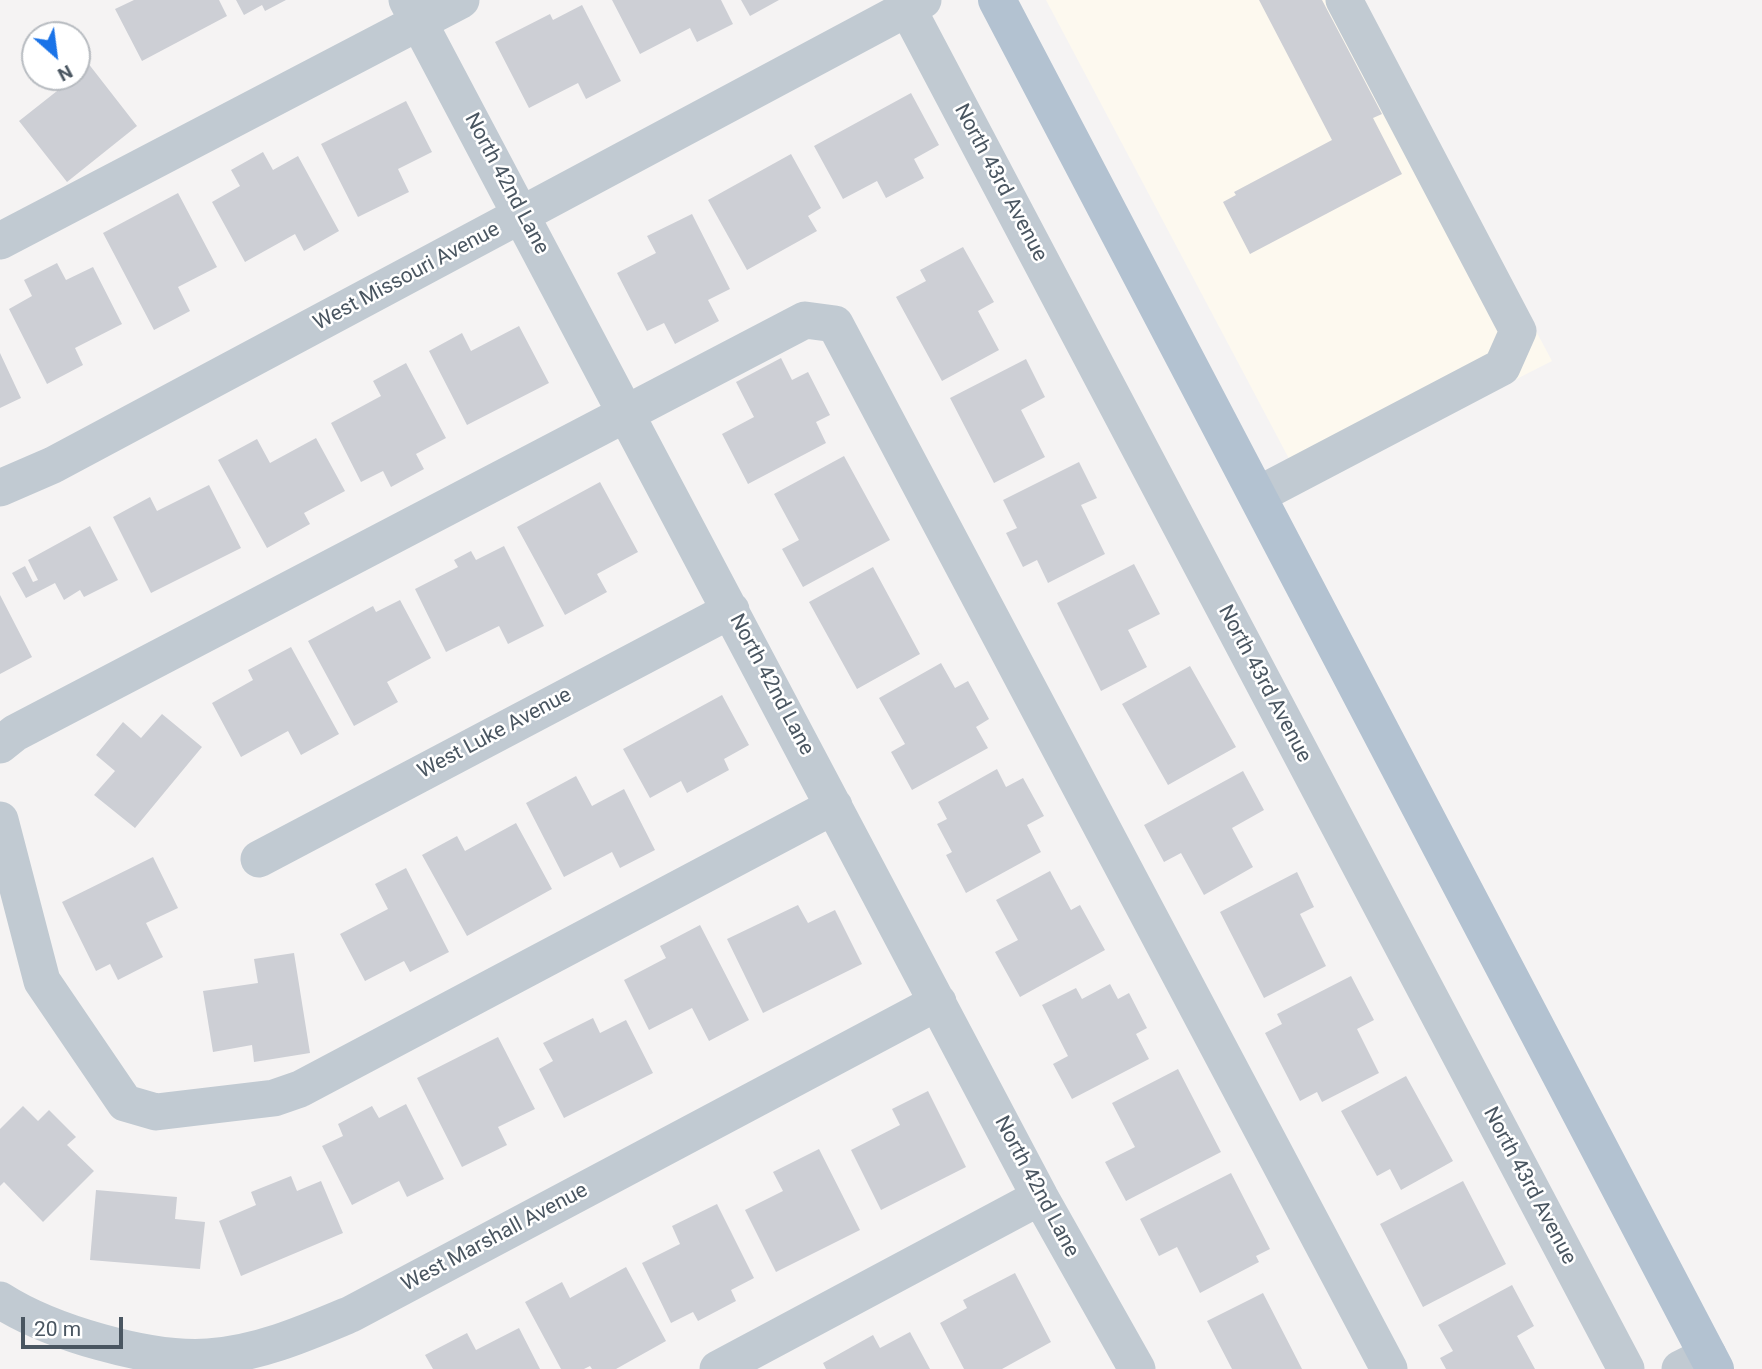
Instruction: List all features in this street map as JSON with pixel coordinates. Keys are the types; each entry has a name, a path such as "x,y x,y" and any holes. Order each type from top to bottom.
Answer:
{"main road":[{"path":"997,0 1258,495 1701,1364"}],"street":[{"path":"0,241 413,11 461,0"},
{"path":"1258,495 1502,367 1518,331 1344,0"},
{"name":"West Missouri Avenue","path":"0,488 53,465 523,215 911,3"},
{"name":"North 43rd Avenue","path":"911,3 1626,1369"},
{"name":"North 42nd Lane","path":"413,11 1041,1197 1137,1369"},
{"path":"0,745 28,726 805,320 835,324 1389,1369"},
{"name":"West Luke Avenue","path":"259,859 731,610"},
{"path":"0,820 42,981 125,1103 156,1112 274,1098 300,1089 834,806"},
{"name":"West Marshall Avenue","path":"12,1308 69,1334 157,1353 208,1357 287,1341 351,1314 938,1002"},
{"path":"718,1369 1041,1197"}],"shaded area":[{"path":"1046,0 1359,0 1552,361 1304,487"}],"building":[{"path":"134,0 219,0 227,16 142,61 115,9"},
{"path":"236,0 286,0 265,11 262,5 244,15"},
{"path":"612,0 721,0 733,24 697,42 690,28 640,54"},
{"path":"741,0 779,0 750,16"},
{"path":"1259,0 1322,0 1382,114 1373,118 1402,174 1250,254 1223,202 1236,195 1234,192 1332,140"},
{"path":"582,5 621,81 586,99 578,83 529,108 495,42 550,14 553,20"},
{"path":"91,67 137,126 67,182 19,121 57,91 91,91"},
{"path":"911,93 939,145 914,159 924,178 886,198 877,181 843,199 814,146"},
{"path":"406,101 432,152 398,169 409,192 358,217 321,144"},
{"path":"263,152 273,170 298,156 339,231 304,251 295,234 245,262 212,202 240,186 231,170"},
{"path":"791,154 821,208 808,216 817,231 747,270 708,200"},
{"path":"178,193 217,267 178,287 190,311 154,330 103,233"},
{"path":"692,214 730,289 708,300 719,321 675,344 664,323 647,331 617,273 656,253 647,236"},
{"path":"963,247 994,302 978,311 999,350 942,381 896,297 926,281 920,270"},
{"path":"57,263 66,280 93,267 122,324 75,348 83,365 47,384 9,309 32,296 24,280"},
{"path":"519,326 549,383 467,425 429,351 462,333 471,351"},
{"path":"0,353 21,398 0,408"},
{"path":"781,358 792,380 808,372 830,415 816,422 826,443 748,484 722,434 754,417 736,382"},
{"path":"1026,359 1045,397 1021,410 1045,457 994,483 950,398"},
{"path":"406,363 446,438 416,454 424,469 391,487 383,471 361,482 331,423 381,396 373,381"},
{"path":"316,438 345,491 304,513 310,524 267,548 218,460 257,439 270,463"},
{"path":"844,456 890,540 803,587 782,549 799,540 774,494"},
{"path":"1079,462 1097,498 1081,505 1105,554 1048,583 1037,560 1023,567 1006,533 1017,528 1003,500"},
{"path":"600,482 638,552 597,574 607,592 565,615 517,527"},
{"path":"209,485 241,548 151,593 113,517 150,497 157,511"},
{"path":"90,526 118,580 84,597 80,590 64,600 55,583 26,598 12,573 25,566 33,582 38,580 28,560"},
{"path":"504,546 544,626 508,644 499,626 446,652 415,589 458,567 454,560 471,551 476,560"},
{"path":"1134,564 1160,614 1128,630 1147,667 1101,691 1057,603"},
{"path":"873,567 920,654 857,689 809,602"},
{"path":"0,595 32,657 0,674"},
{"path":"400,600 431,658 387,682 398,702 354,726 308,641 373,606 376,612"},
{"path":"291,647 339,734 301,755 288,731 241,757 212,703 253,680 248,670"},
{"path":"941,663 955,688 968,681 989,719 976,727 988,748 912,790 891,752 905,744 879,698"},
{"path":"1190,666 1236,747 1168,785 1122,704"},
{"path":"722,695 749,745 724,759 729,770 687,793 681,781 650,798 623,749"},
{"path":"162,714 202,747 135,828 94,795 115,771 96,755 123,722 141,738"},
{"path":"997,769 1006,787 1023,778 1044,816 1027,825 1041,852 966,893 946,855 952,852 937,824 947,819 938,802"},
{"path":"1243,771 1264,810 1232,828 1253,867 1204,895 1181,853 1164,862 1144,825"},
{"path":"576,776 592,806 624,789 655,850 620,868 612,852 564,877 526,803"},
{"path":"516,823 552,889 467,936 422,855 457,836 465,851"},
{"path":"153,857 178,908 146,923 163,957 118,980 110,964 96,971 62,902"},
{"path":"406,868 449,952 410,972 404,961 365,981 340,934 388,909 375,884"},
{"path":"1050,871 1071,910 1080,905 1105,950 1020,997 995,952 1018,940 996,900"},
{"path":"1297,872 1314,907 1300,914 1326,966 1264,998 1220,912"},
{"path":"798,905 808,923 835,910 862,964 763,1013 727,939"},
{"path":"700,925 749,1020 709,1041 692,1008 649,1030 624,980 666,958 660,946"},
{"path":"294,953 310,1053 254,1062 252,1045 213,1052 203,991 258,983 254,959"},
{"path":"1351,976 1374,1020 1357,1029 1379,1073 1322,1102 1317,1092 1300,1101 1265,1033 1282,1024 1277,1014"},
{"path":"1110,984 1118,999 1129,993 1147,1028 1136,1034 1149,1059 1072,1099 1053,1064 1068,1056 1042,1005 1076,988 1082,999"},
{"path":"593,1018 600,1033 626,1020 653,1073 564,1118 539,1069 553,1061 543,1043"},
{"path":"498,1037 535,1109 498,1127 507,1145 462,1167 417,1078"},
{"path":"1178,1069 1221,1152 1126,1201 1105,1162 1135,1147 1112,1103"},
{"path":"1406,1076 1453,1161 1401,1190 1390,1169 1377,1176 1341,1111"},
{"path":"928,1091 966,1167 881,1210 851,1150 900,1125 892,1109"},
{"path":"406,1104 444,1179 407,1197 399,1181 352,1205 322,1146 343,1136 338,1124 372,1106 379,1118"},
{"path":"23,1106 38,1121 49,1110 76,1137 67,1145 94,1171 43,1222 4,1182 0,1186 0,1129"},
{"path":"819,1149 860,1230 776,1272 745,1210 783,1191 773,1172"},
{"path":"1231,1173 1270,1249 1256,1256 1259,1262 1200,1293 1177,1247 1159,1256 1140,1219"},
{"path":"291,1176 297,1191 321,1181 343,1233 241,1276 219,1221 256,1205 251,1192"},
{"path":"1463,1181 1506,1264 1423,1307 1380,1224"},
{"path":"96,1190 177,1197 175,1219 205,1222 200,1269 90,1260"},
{"path":"717,1204 754,1278 731,1290 736,1301 698,1321 693,1312 671,1323 642,1263 680,1244 672,1226"},
{"path":"626,1267 666,1341 616,1369 592,1369 590,1366 584,1369 561,1369 525,1302 562,1282 570,1298"},
{"path":"1015,1273 1051,1342 1002,1369 964,1369 940,1323 967,1308 963,1300"},
{"path":"1512,1285 1534,1326 1517,1336 1535,1369 1446,1369 1440,1358 1453,1351 1438,1325"},
{"path":"1263,1293 1302,1369 1232,1369 1207,1321"},
{"path":"519,1328 540,1369 433,1369 425,1355 467,1333 476,1350"},
{"path":"910,1332 930,1369 826,1369 823,1363 873,1335 880,1348"}]}
